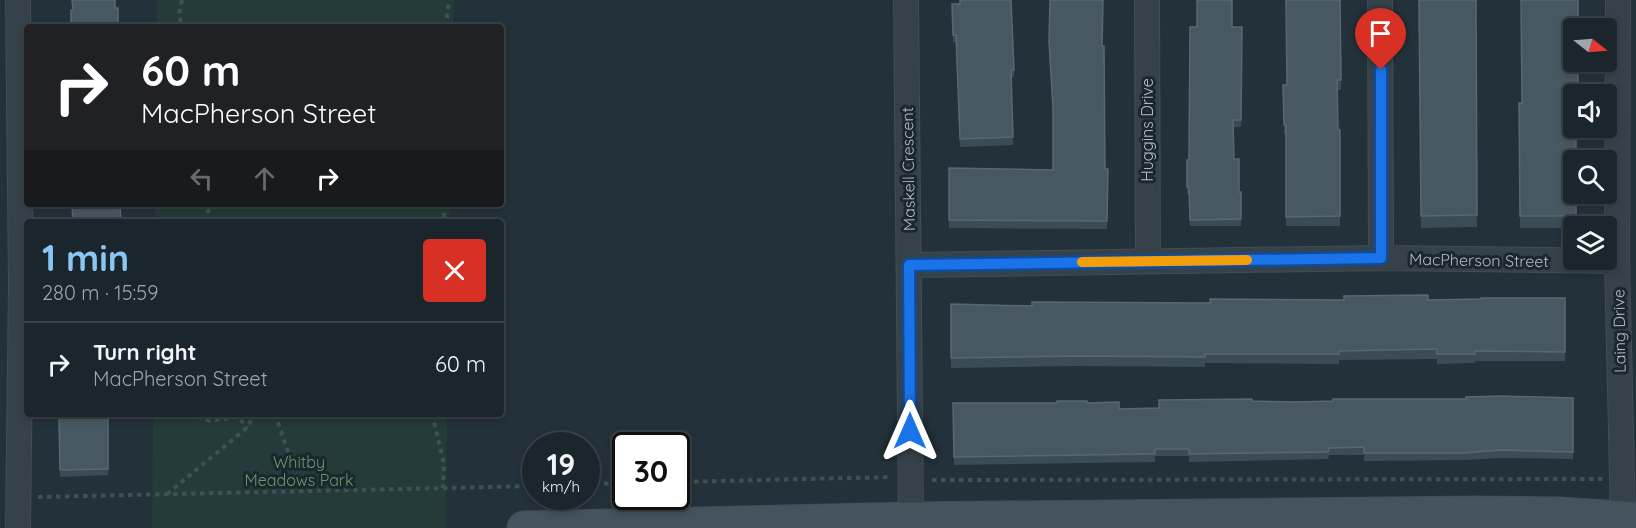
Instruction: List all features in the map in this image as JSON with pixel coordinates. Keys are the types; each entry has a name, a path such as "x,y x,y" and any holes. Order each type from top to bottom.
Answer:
{"street":[{"path":"18,0 9,50 11,285 18,528"},
{"name":"Maskell Crescent","path":"906,0 910,519"},
{"name":"Huggins Drive","path":"1147,0 1148,261"},
{"path":"1380,0 1381,258"},
{"name":"Laing Drive","path":"1618,0 1617,261 1630,519"},
{"name":"MacPherson Street","path":"909,265 1381,258 1563,260"},
{"path":"524,528 910,519 1462,513 1560,514 1630,519"}],"path":[{"path":"181,24 179,14 182,0"},
{"path":"446,24 449,0"},
{"path":"198,417 210,421 237,417 248,427"},
{"path":"166,495 248,427 253,417"},
{"path":"276,417 302,492"},
{"path":"433,417 444,463 443,488"},
{"path":"690,482 883,477"},
{"path":"940,481 1582,479"},
{"path":"46,497 522,486"}],"green space":[{"path":"157,0 454,0 453,24 157,24"},
{"path":"155,207 450,207 450,219 155,219"},
{"name":"Whitby Meadows Park","path":"153,417 447,417 445,528 152,528"}],"building":[{"path":"72,0 115,0 115,8 118,8 118,24 71,24 71,10 73,10"},
{"path":"960,0 1011,0 1014,70 1011,70 1013,137 960,139 956,35 953,35 952,4 960,4"},
{"path":"1050,0 1103,0 1105,169 1108,169 1107,221 949,220 949,168 1053,170"},
{"path":"1197,0 1232,0 1232,27 1242,27 1241,120 1233,120 1234,159 1239,159 1241,219 1190,220 1187,160 1189,160 1190,27 1197,27"},
{"path":"1286,0 1340,0 1341,80 1337,80 1338,130 1340,130 1340,216 1286,217 1286,125 1284,125 1283,85 1287,85"},
{"path":"1419,0 1476,0 1477,215 1421,216"},
{"path":"1521,0 1578,0 1578,18 1563,18 1563,72 1578,72 1578,84 1563,84 1563,138 1576,138 1576,150 1563,150 1563,204 1576,204 1576,216 1520,216 1519,103 1522,103"},
{"path":"72,207 120,207 121,219 73,219"},
{"path":"1428,295 1428,300 1565,298 1565,352 1475,351 1475,354 1437,354 1437,349 1339,351 1339,354 1205,354 1205,357 951,358 951,304 1032,306 1032,302 1210,303 1210,299 1344,300 1344,296"},
{"path":"1466,397 1573,398 1573,452 1500,450 1464,453 1364,453 1364,447 1329,448 1328,452 1189,454 1189,449 1155,449 1155,454 954,457 953,403 1119,402 1119,409 1159,408 1159,400 1252,399 1252,401 1295,402 1333,401 1333,399 1466,399"},
{"path":"59,417 108,417 108,469 60,470"}],"slow traffic":[{"path":"1082,262 1247,260"}],"route":[{"path":"910,431 909,265 1381,258 1381,70"}]}
